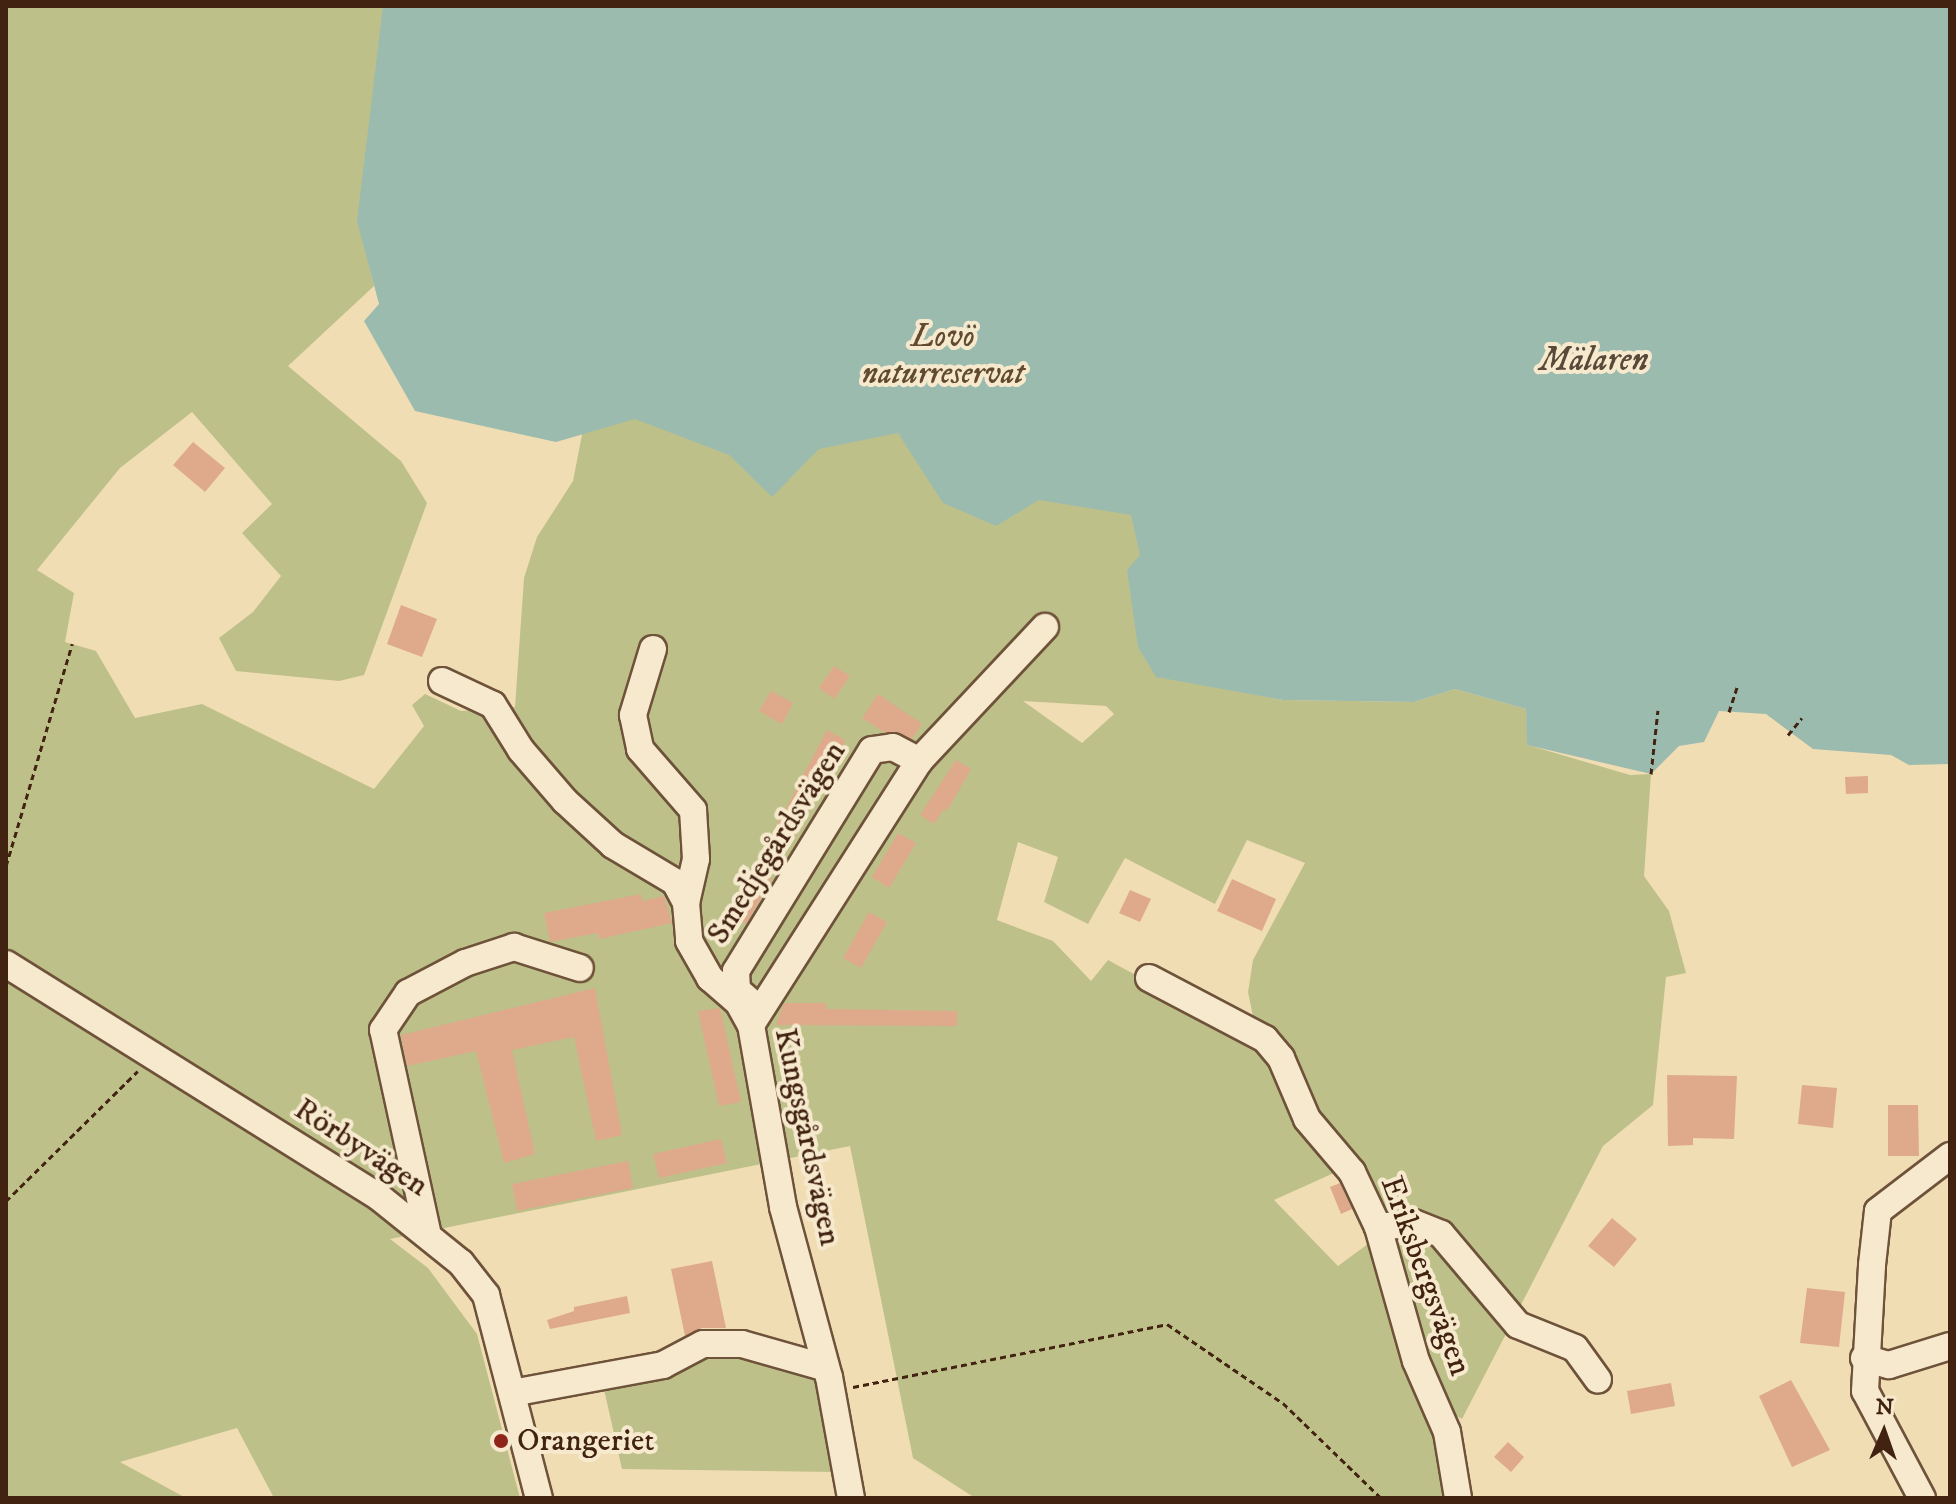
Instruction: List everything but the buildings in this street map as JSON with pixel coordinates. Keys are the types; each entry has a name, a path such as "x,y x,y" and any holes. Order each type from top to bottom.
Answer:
{"street":[{"path":"754,1017 919,761 1045,627"},
{"name":"Kungsgårdsvägen","path":"653,649 633,715 640,749 693,810 696,859 686,903 689,941 710,978 754,1017 783,1207 829,1379 851,1498"},
{"path":"442,681 493,705 521,750 565,801 613,845 675,882 686,903"},
{"name":"Smedjegårdsvägen","path":"754,1017 737,990 736,971 872,750 893,747 919,761"},
{"path":"427,1231 383,1030 408,993 465,963 514,947 580,968"},
{"name":"Rörbyvägen","path":"6,964 427,1231 486,1295 539,1498"},
{"name":"Eriksbergsvägen","path":"1149,978 1265,1039 1281,1058 1307,1119 1352,1172 1378,1227 1416,1361 1451,1446 1458,1498"},
{"path":"1922,1498 1865,1391 1864,1358 1878,1211 1950,1156"},
{"path":"1378,1227 1414,1223 1441,1234 1459,1249 1518,1325 1575,1348 1598,1380"},
{"path":"512,1393 663,1365 703,1344 742,1344 829,1379"},
{"path":"1864,1358 1889,1365 1950,1346"}],"path":[{"path":"6,866 72,644"},
{"path":"1729,712 1737,687"},
{"path":"1651,774 1658,710"},
{"path":"1788,735 1802,718"},
{"path":"6,1201 152,1057"},
{"path":"829,1379 1167,1324 1283,1403 1381,1498"}],"green space":[{"name":"Lovö naturreservat","path":"6,6 1950,6 1950,687 1208,624 1203,676 1181,680 1283,700 1414,702 1455,689 1526,709 1528,745 1630,775 1651,774 1644,876 1669,911 1686,973 1666,977 1653,1105 1603,1146 1462,1419 1443,1408 1386,1225 1361,1167 1324,1131 1285,1052 1255,1026 1248,992 1253,960 1305,863 1247,840 1215,904 1125,858 1088,924 1044,902 1058,857 1018,842 997,920 1053,941 1091,981 1108,960 1254,1039 1279,1066 1304,1129 1345,1168 1274,1200 1338,1266 1376,1238 1415,1378 1449,1459 1450,1498 975,1498 913,1458 850,1146 390,1239 428,1268 477,1334 520,1498 274,1498 237,1428 120,1462 186,1498 6,1498","holes":["409,246 422,305 450,346 480,367 527,380 592,383 573,481 537,537 524,578 515,707 461,711 425,694 412,705 424,726 374,789 202,704 135,718 96,651 65,642 74,593 37,570 120,468 192,412 272,504 242,533 281,576 253,612 219,638 236,671 339,681 364,675 427,503 401,461 288,366 374,286 368,259","1023,701 1106,706 1114,714 1082,743"]},
{"path":"718,1349 813,1370 835,1472 622,1469 603,1385"}],"water":[{"name":"Mälaren","path":"383,6 1950,6 1950,764 1909,765 1891,755 1813,749 1766,714 1719,711 1704,742 1679,746 1651,774 1527,745 1526,709 1455,689 1414,702 1283,700 1156,677 1138,647 1127,570 1140,555 1131,515 1039,500 996,526 943,503 898,433 819,449 772,497 729,455 635,419 556,442 415,411 364,321 379,304 357,221"}],"place":[{"name":"Orangeriet","path":"501,1441"}]}
